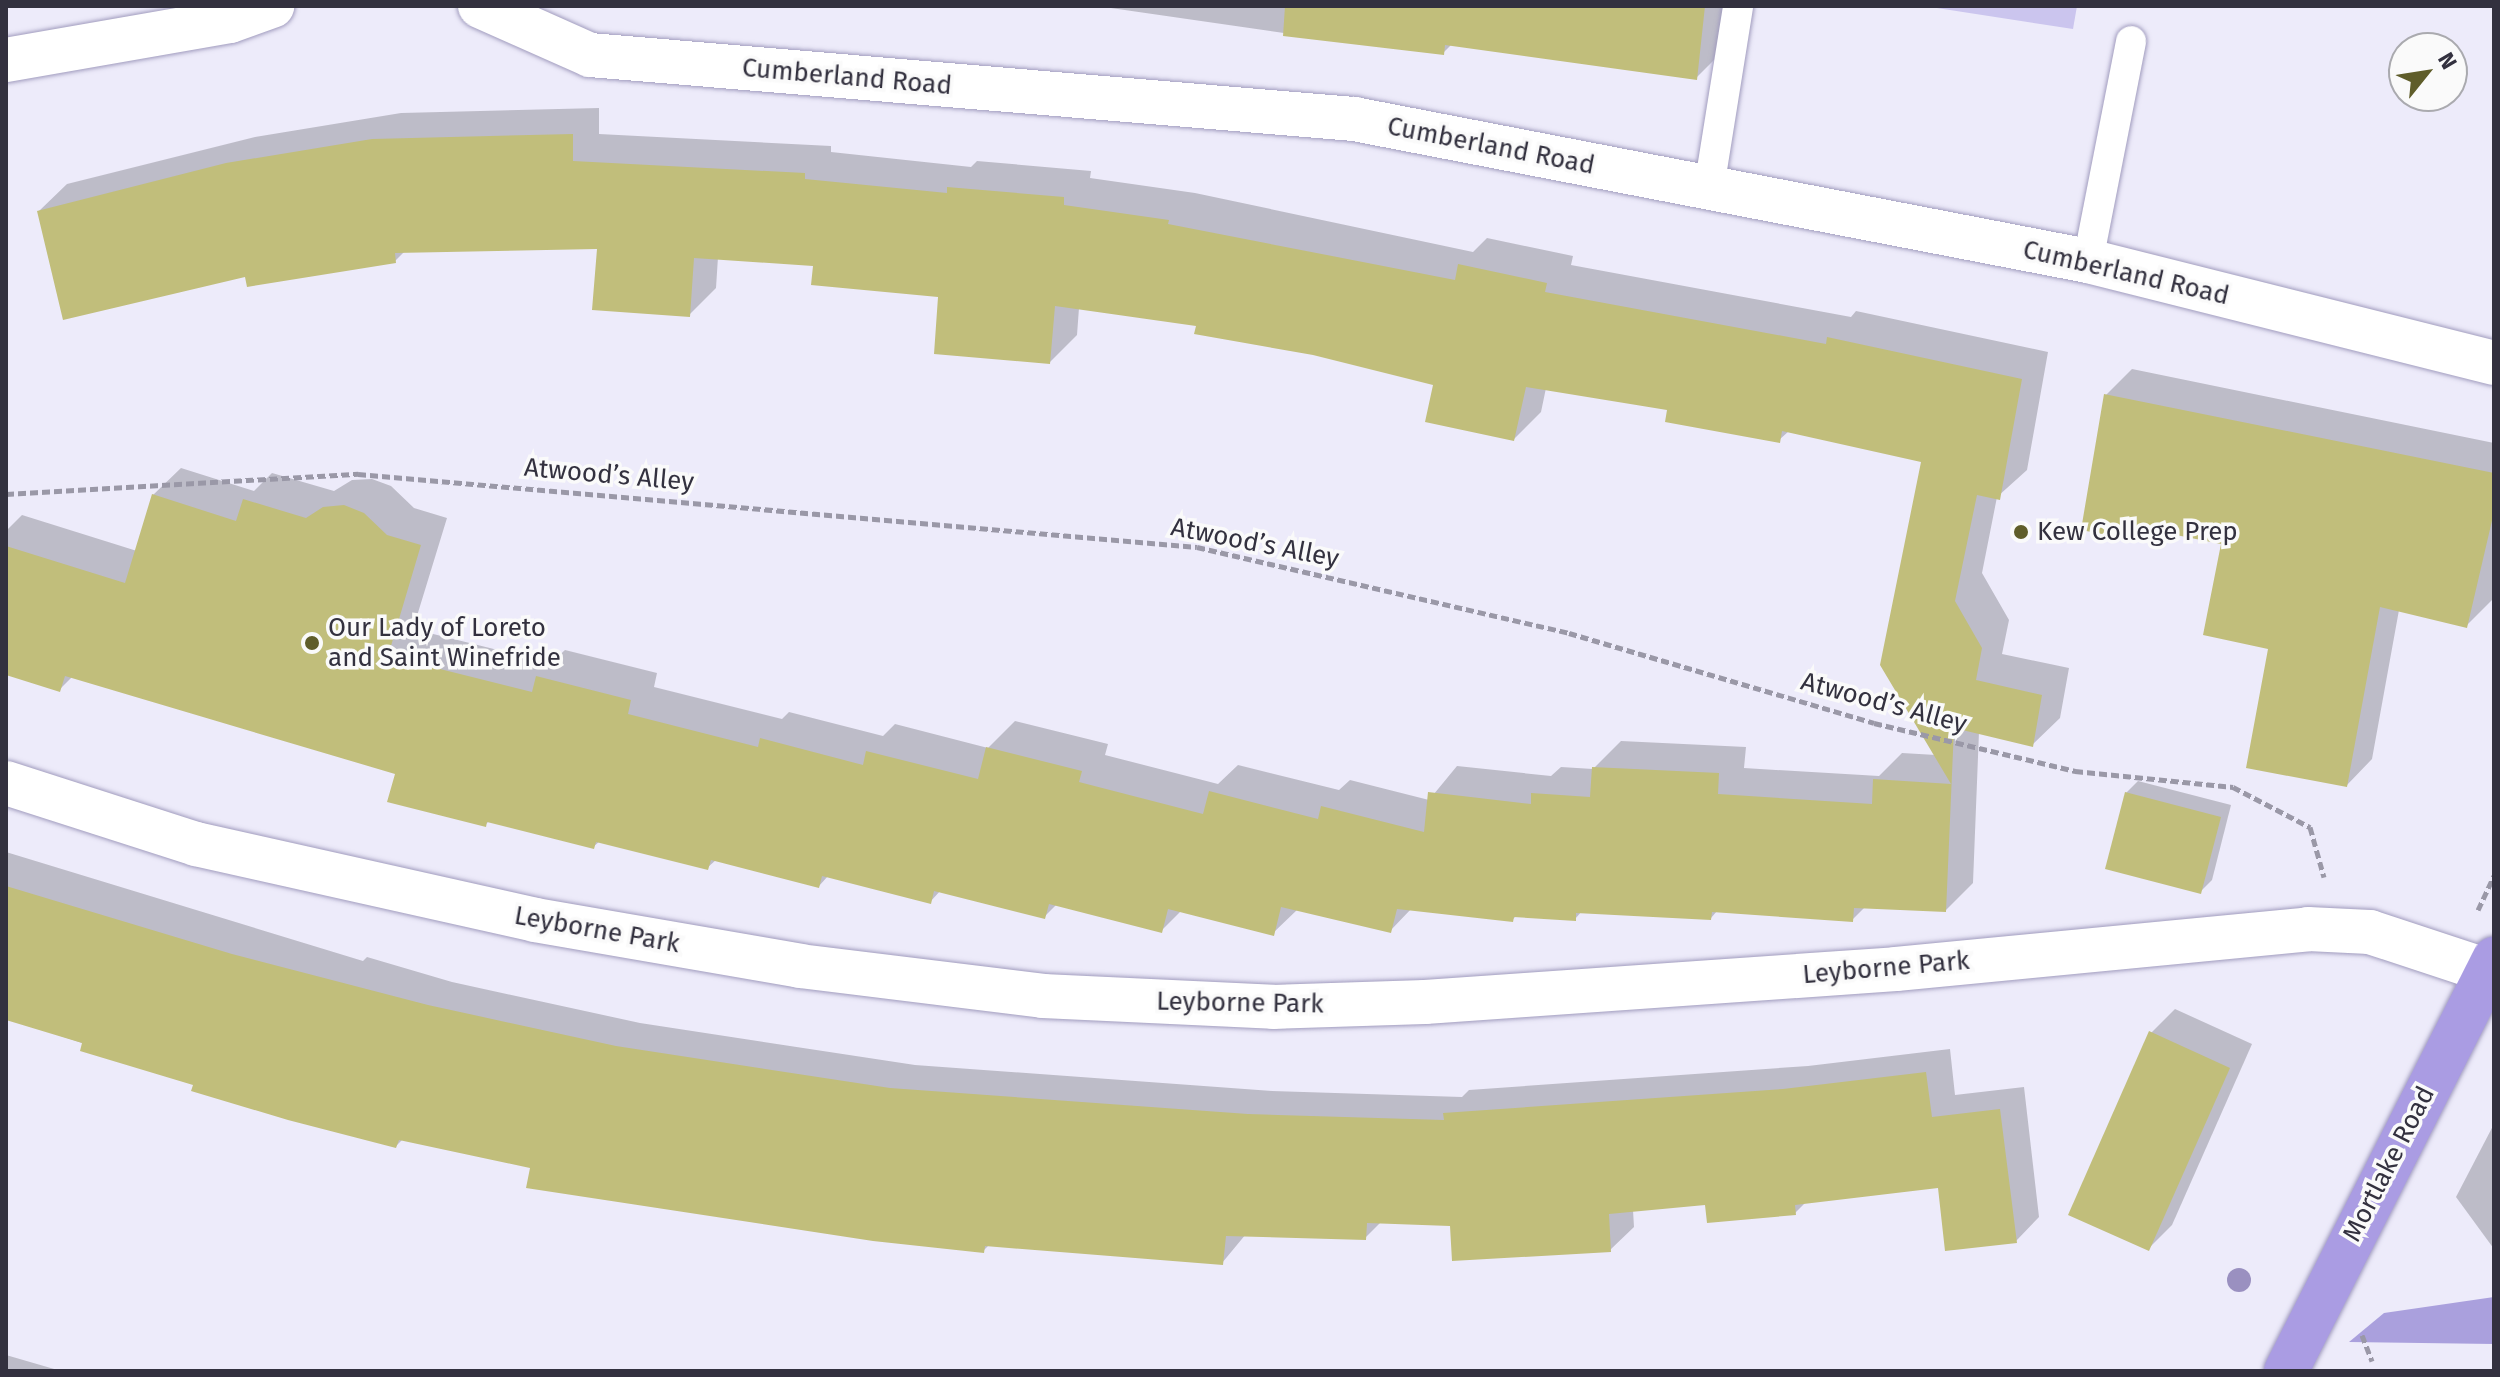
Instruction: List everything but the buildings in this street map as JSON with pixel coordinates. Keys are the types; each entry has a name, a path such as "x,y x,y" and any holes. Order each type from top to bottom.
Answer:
{"highway":[{"name":"Mortlake Road","path":"2286,1371 2491,965"}],"street":[{"path":"6,60 230,21 272,6"},
{"name":"Cumberland Road","path":"480,6 590,55 1354,119 2088,261 2494,363"},
{"name":"Leyborne Park","path":"6,783 196,844 535,920 800,966 1043,996 1273,1007 1425,1002 2337,930 2370,932 2491,965"}],"lane":[{"path":"1709,188 1738,6"},
{"path":"2088,261 2131,41"}],"path":[{"name":"Atwood’s Alley","path":"6,494 358,474 1197,547 1569,633 1874,723 2075,771 2233,787 2310,827 2337,930"}],"shaded area":[{"path":"1924,6 2077,6 2073,29"},
{"path":"2494,1297 2494,1344 2349,1342 2384,1313"}],"place":[{"name":"Kew College Prep","path":"2021,532"},
{"name":"Our Lady of Loreto and Saint Winefride","path":"312,643"}]}
